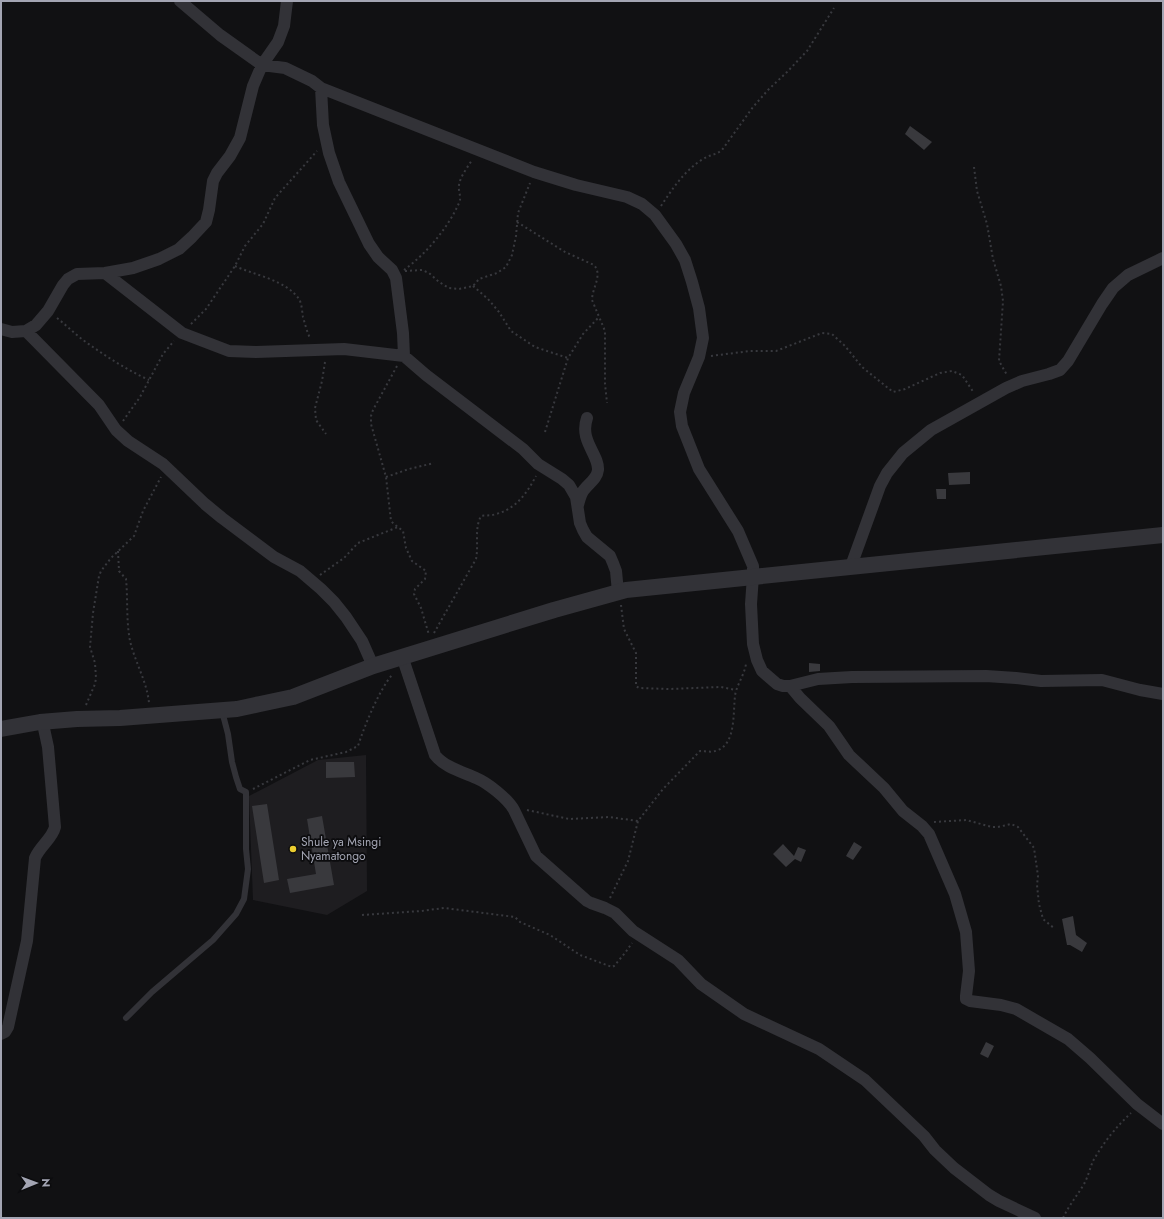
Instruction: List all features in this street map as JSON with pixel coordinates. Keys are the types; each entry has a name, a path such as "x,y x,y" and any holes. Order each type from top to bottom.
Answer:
{"street":[{"path":"180,1 226,39 262,65 285,68 312,81 321,88 534,172 576,185 627,197 642,204 655,215 685,260 699,308 703,338 700,357 684,393 680,419 699,469 733,523 753,566 751,604 753,644 757,660 762,670 777,684 790,686 818,679 834,678 986,676 1041,681 1102,680 1140,690 1163,694"},
{"path":"1,329 12,332 26,331 36,326 48,311 63,285 68,279 77,274 105,273 133,268 159,259 180,249 206,222 213,181 240,138 253,86 262,65 278,42 284,26 287,1"},
{"path":"321,88 322,112 326,141 339,182 369,244 378,257 392,270 396,278 403,333 404,356"},
{"path":"851,566 880,486 887,473 903,453 931,430 979,403 1022,381 1060,370 1068,361 1113,288 1128,275 1163,258"},
{"path":"105,273 182,333 229,351 256,352 344,349 404,356 523,449 541,467 562,478 569,485 576,497 583,530 587,537 610,556 614,563 618,592"},
{"path":"26,331 98,406 116,430 128,441 158,460 222,518 274,557 295,568 312,581 334,602 362,641 373,666"},
{"path":"578,505 582,493 596,475 598,469 587,439 585,426 587,418"},
{"path":"1,730 40,722 237,709 293,697 373,666 402,660 554,610 618,592 753,576 917,561 1163,535"},
{"path":"402,660 432,746 439,760 484,782 512,807 533,850 541,861 587,901 615,913 638,934 678,960 701,984 744,1014 819,1049 865,1080 924,1136 936,1150 965,1176 999,1201 1035,1218"},
{"path":"790,686 800,698 829,726 849,755 884,788 903,811 915,820 929,834 934,842 955,894 966,932 970,971 966,999 976,1002 1007,1006 1031,1016 1068,1039 1079,1047 1139,1105 1163,1124"},
{"path":"1,1034 5,1032 8,1027 27,941 35,858 38,850 54,833 56,826 48,747 43,724 40,722"}],"lane":[{"path":"126,1018 152,992 213,940 236,914 244,899 248,869 246,849 246,792 240,788 236,777 222,709"}],"path":[{"path":"655,215 677,183 692,166 705,157 716,155 722,150 753,107 807,51 834,8"},
{"path":"116,430 140,397 156,366 170,345 206,309 235,266 245,246 263,224 275,198 326,141"},
{"path":"478,149 460,180 459,203 448,222 434,242 419,259 403,271 422,270 429,272 439,282 449,288 459,289 473,286 479,279 497,273 506,267 512,255 516,236 518,213 534,172"},
{"path":"974,167 977,191 987,224 993,259 1002,293 1003,301 999,362 1004,372 1016,384"},
{"path":"517,222 566,252 594,265 598,272 592,300 604,331 605,384 607,402"},
{"path":"235,266 249,273 278,283 300,300 309,337 322,349 322,381 315,408 316,420 326,434"},
{"path":"473,286 488,299 499,312 511,331 535,347 568,358"},
{"path":"48,311 82,339 109,358 133,373 149,380"},
{"path":"545,432 568,358 583,334 599,317"},
{"path":"700,357 750,351 776,351 822,333 832,334 845,346 862,367 893,392 905,389 940,373 952,371 962,375 972,389 979,403"},
{"path":"404,356 398,364 371,416 371,424 386,477 390,516 394,524 403,531 406,548 412,561 426,571 425,579 415,589 414,594 421,608 426,628 431,638 476,559 478,551 477,530 481,516 496,514 514,506 527,492 541,467"},
{"path":"77,719 95,684 96,667 90,647 93,613 99,576 105,565 134,536 143,511 160,480 162,471 158,460"},
{"path":"386,477 409,469 434,463"},
{"path":"312,581 344,558 358,543 398,527"},
{"path":"118,551 119,571 126,579 130,640 133,653 148,693 149,716"},
{"path":"618,592 624,629 636,653 637,687 669,689 721,687 736,690"},
{"path":"605,908 628,861 638,821 663,789 700,751 717,751 725,745 729,739 732,729 736,690 742,679 753,644"},
{"path":"246,792 310,760 346,752 358,746 363,730 384,687 402,660"},
{"path":"512,807 568,819 609,817 638,821"},
{"path":"915,820 941,822 966,820 982,825 996,827 1011,824 1016,826 1034,848 1038,876 1037,885 1039,904 1044,919 1055,929"},
{"path":"362,916 444,908 515,917 520,922 550,935 580,955 612,967 625,953 638,934"},
{"path":"1064,1218 1070,1204 1085,1183 1092,1163 1100,1150 1113,1131 1139,1105"}],"shaded area":[{"path":"366,755 367,891 327,915 253,900 249,796 318,760"}],"building":[{"path":"910,126 932,142 924,150 905,134"},
{"path":"970,472 970,484 949,485 948,473"},
{"path":"936,489 946,489 946,499 937,499"},
{"path":"809,663 820,664 820,671 809,672"},
{"path":"326,762 354,762 355,777 326,778"},
{"path":"267,804 279,880 264,883 252,806"},
{"path":"322,816 334,885 290,893 287,879 316,874 307,819"},
{"path":"854,842 862,847 853,860 846,856"},
{"path":"783,844 794,856 798,847 806,850 801,862 795,859 786,867 773,854"},
{"path":"1073,916 1076,935 1087,943 1082,952 1070,945 1067,945 1062,919"},
{"path":"986,1042 994,1046 988,1058 980,1054"}],"place":[{"name":"Shule ya Msingi Nyamatongo","path":"293,849"}]}
